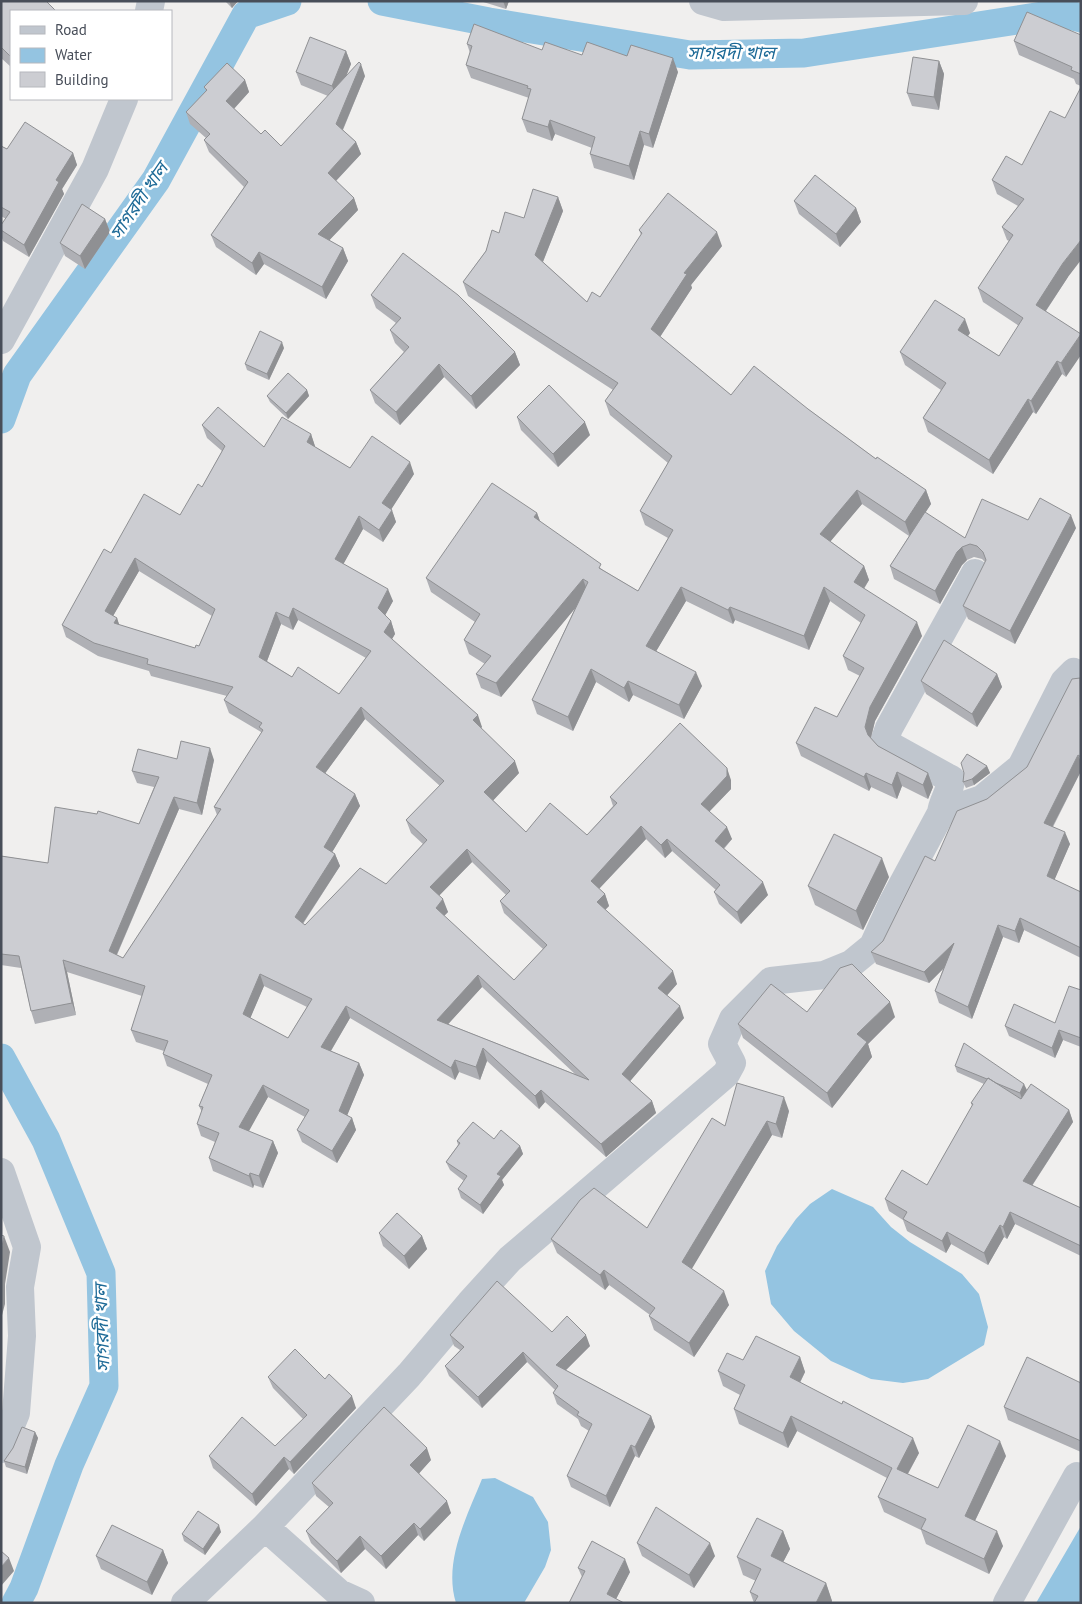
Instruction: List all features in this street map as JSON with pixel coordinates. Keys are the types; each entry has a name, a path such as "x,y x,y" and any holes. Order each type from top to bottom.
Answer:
{"street":[{"path":"703,1 724,7 964,1"},
{"path":"1,340 95,169 124,100"},
{"path":"185,1603 265,1527 409,1375 510,1259 726,1074 732,1063 722,1044 733,1019 771,981 824,975 850,964 872,946 892,904 942,813 942,804 951,784 951,779 891,746 885,738 888,728 976,574"},
{"path":"942,813 982,799 1021,767 1064,682 1074,672 1081,674"},
{"path":"1,1172 26,1247 20,1287 22,1336 16,1412 1,1449"},
{"path":"1007,1603 1078,1476 1081,1477"},
{"path":"265,1527 338,1593 362,1603"}],"water":[{"path":"832,1189 873,1207 891,1227 910,1242 962,1274 979,1294 988,1327 984,1345 928,1379 903,1383 871,1379 831,1361 794,1331 771,1304 765,1271 777,1246 796,1219 810,1204"},
{"path":"495,1478 533,1497 548,1522 551,1550 545,1567 524,1603 456,1603 452,1572 458,1540 482,1479"},
{"path":"1081,1526 1081,1603 1036,1603"}],"building":[{"path":"1,1 46,1 55,10 10,10 10,56 1,47"},
{"path":"1027,12 1081,35 1081,74 1071,70 1072,67 1014,41"},
{"path":"474,24 542,50 545,42 582,55 587,42 627,56 631,45 673,58 649,134 640,131 629,166 590,154 595,137 550,120 548,127 522,119 531,89 527,88 528,86 466,65 472,46 467,44"},
{"path":"310,37 346,51 332,86 296,72"},
{"path":"913,57 939,61 934,97 907,93"},
{"path":"359,62 361,64 336,124 356,142 328,173 354,198 318,234 343,248 322,287 259,252 252,263 211,235 248,182 204,140 210,134 186,112 207,90 204,87 227,63 245,80 226,101 261,134 265,130 281,146"},
{"path":"1081,87 1081,240 1063,263 1036,305 1081,334 1061,363 1057,361 1031,401 1028,399 989,460 923,418 946,383 900,352 935,300 965,319 958,330 999,356 1023,318 978,288 1013,235 1002,227 1024,199 992,180 1006,156 1022,165 1050,111 1065,118"},
{"path":"25,122 73,153 56,180 59,182 24,245 1,230 1,225 10,212 1,207 1,146 7,149"},
{"path":"815,175 856,208 836,234 794,201"},
{"path":"533,189 558,197 535,255 587,302 592,292 600,297 642,233 639,230 668,193 717,232 684,273 687,274 651,329 731,395 754,366 876,459 877,457 926,490 905,522 857,490 820,534 864,566 854,582 917,622 870,707 865,727 868,735 878,746 928,773 923,785 897,772 892,785 866,773 864,777 796,743 815,707 837,717 864,668 843,656 865,615 824,587 804,636 730,607 728,610 681,587 646,646 696,672 679,705 628,681 624,688 591,669 568,717 532,700 588,582 583,579 496,683 476,674 491,656 464,640 480,614 426,578 492,483 537,513 534,517 601,564 599,568 638,591 673,530 640,511 672,456 605,401 618,383 463,282 486,251 492,230 499,233 505,212 524,218"},
{"path":"82,204 105,219 80,256 60,243"},
{"path":"403,253 458,295 515,352 471,396 439,364 396,412 370,390 409,347 390,330 401,318 371,295"},
{"path":"260,331 282,342 267,374 245,364"},
{"path":"288,373 307,390 286,413 267,396"},
{"path":"549,385 585,422 553,454 517,417"},
{"path":"218,407 264,447 282,417 311,434 307,442 350,468 372,436 410,462 382,503 392,510 379,530 359,516 335,559 388,589 378,608 391,621 384,632 478,715 473,720 515,761 484,792 526,832 550,803 587,835 617,803 610,797 680,723 727,768 727,776 701,804 727,827 715,841 763,882 737,912 714,892 720,885 667,839 661,845 641,826 591,881 605,894 597,902 673,971 658,988 680,1006 622,1074 652,1101 601,1144 541,1090 535,1096 483,1048 476,1067 455,1060 451,1068 346,1006 321,1047 359,1063 339,1111 352,1118 332,1151 297,1130 309,1110 263,1085 239,1127 273,1141 259,1176 250,1173 249,1176 209,1158 219,1133 197,1124 203,1107 199,1106 212,1075 163,1054 168,1041 131,1030 145,986 63,960 72,1003 31,1011 19,956 1,954 1,856 48,863 55,807 97,814 98,811 139,824 159,777 132,771 138,749 177,759 181,741 210,748 197,803 174,797 109,951 123,958 221,809 214,807 263,730 259,727 262,723 224,700 233,687 147,664 148,659 94,643 62,625 104,549 111,553 144,494 180,515 198,484 202,487 225,446 202,425","holes":["135,558 215,609 199,646 196,645 195,648 114,623 117,618 105,611","293,608 371,651 339,694 298,667 292,677 259,657 276,612 289,618","361,707 444,781 406,820 427,840 386,884 360,868 305,925 295,917 335,854 324,847 355,794 316,767","467,849 510,891 500,901 547,945 514,980 436,908 443,899 430,887","260,974 312,999 288,1038 243,1014","478,975 589,1080 437,1020"]},
{"path":"1040,498 1071,515 1010,631 963,606 986,560 983,552 977,546 970,544 962,547 957,552 935,591 890,566 925,512 965,538 982,499 1028,520"},
{"path":"944,640 997,674 972,714 921,681"},
{"path":"1080,678 1081,757 1078,755 1044,823 1065,832 1047,876 1081,892 1081,948 1020,918 1015,931 998,925 968,1007 935,991 954,943 924,972 871,952 883,941 925,856 935,861 957,811 987,799 1027,767 1072,679"},
{"path":"967,754 987,766 972,779 963,782 964,773 961,763"},
{"path":"834,834 882,858 856,911 808,886"},
{"path":"852,964 890,1002 857,1034 867,1042 827,1093 738,1024 771,984 807,1012 840,968"},
{"path":"1069,986 1081,990 1081,1038 1059,1030 1052,1048 1005,1026 1014,1004 1055,1023"},
{"path":"964,1043 1024,1084 1020,1093 988,1078 955,1066"},
{"path":"988,1078 1021,1099 1031,1084 1069,1110 1023,1181 1081,1208 1081,1246 1010,1212 1003,1227 1000,1225 984,1253 947,1232 942,1241 903,1219 907,1212 885,1199 902,1170 927,1185 973,1104 971,1103"},
{"path":"737,1083 784,1097 776,1124 767,1121 682,1262 724,1291 689,1343 649,1316 655,1308 604,1270 600,1275 551,1239 580,1200 594,1188 647,1228 712,1118 725,1126"},
{"path":"473,1122 494,1139 501,1130 520,1146 497,1174 501,1176 480,1205 458,1189 467,1176 446,1162 460,1143 457,1141"},
{"path":"397,1213 422,1236 404,1256 379,1233"},
{"path":"1,1235 4,1236 1,1252"},
{"path":"497,1281 552,1332 567,1316 586,1335 556,1365 651,1416 635,1447 631,1445 606,1496 567,1476 592,1424 577,1415 579,1412 553,1393 558,1386 523,1352 478,1397 445,1366 464,1347 450,1335"},
{"path":"756,1336 800,1357 790,1377 842,1404 843,1401 913,1438 897,1469 938,1488 968,1425 1000,1441 965,1516 997,1531 984,1559 921,1529 926,1519 878,1497 892,1468 791,1416 783,1433 734,1409 745,1385 718,1371 727,1353 743,1360"},
{"path":"295,1349 325,1379 329,1374 352,1396 290,1462 284,1457 252,1494 209,1456 242,1417 275,1446 307,1415 268,1377"},
{"path":"1027,1357 1081,1383 1081,1441 1004,1407"},
{"path":"384,1407 427,1448 410,1465 447,1501 420,1529 414,1523 381,1556 360,1536 337,1561 306,1531 333,1503 312,1483"},
{"path":"22,1427 35,1432 25,1467 4,1461 13,1448"},
{"path":"656,1507 710,1543 689,1575 637,1543"},
{"path":"198,1511 219,1525 203,1549 182,1534"},
{"path":"757,1518 783,1531 771,1556 826,1583 816,1603 754,1603 758,1596 750,1592 761,1569 737,1557"},
{"path":"112,1525 163,1550 147,1582 96,1556"},
{"path":"592,1541 625,1559 607,1594 624,1603 569,1603 585,1571 578,1568"},
{"path":"1,1551 9,1558 1,1567"}],"waterway":[{"name":"সাগরদী খাল","path":"1,419 17,375 156,180 246,15 287,1"},
{"name":"সাগরদী খাল","path":"382,1 489,22 690,55 804,53 1062,13 1081,18"},
{"name":"সাগরদী খাল","path":"1,1058 46,1140 101,1273 104,1386 69,1465 24,1588 16,1603"}]}
